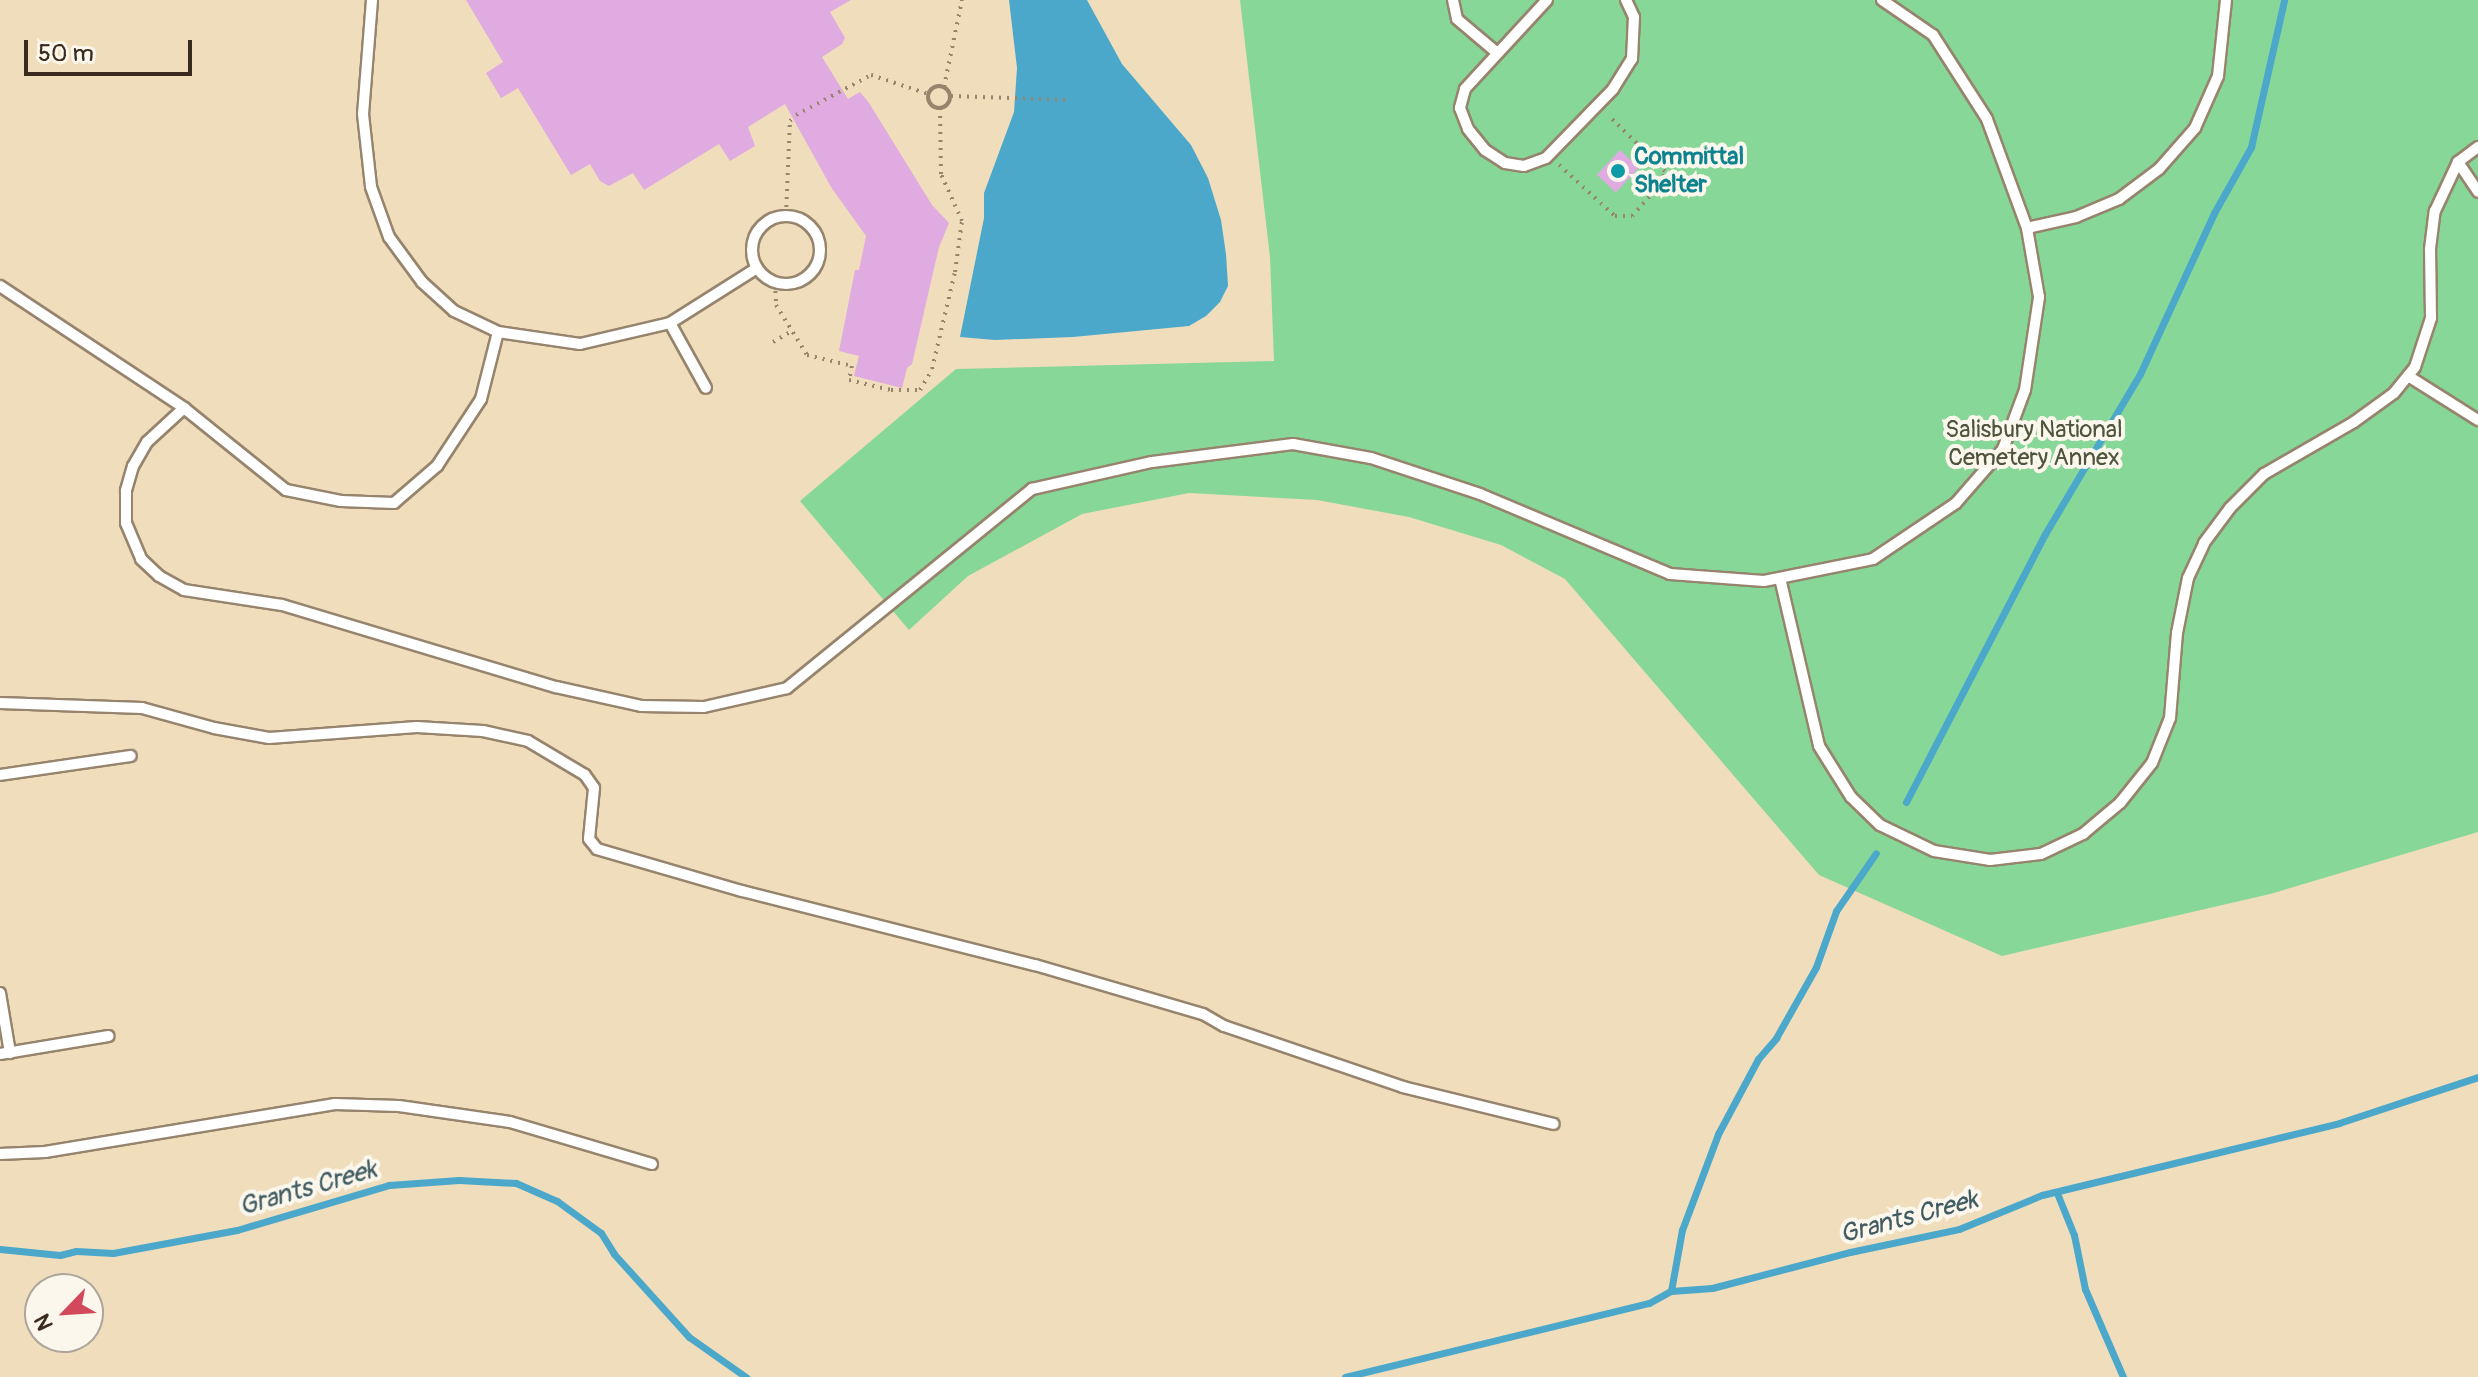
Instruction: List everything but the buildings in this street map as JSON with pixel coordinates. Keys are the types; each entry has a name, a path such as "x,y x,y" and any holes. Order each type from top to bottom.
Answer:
{"lane":[{"path":"372,0 363,114 371,187 389,237 422,282 454,311 498,332 580,344 670,323 757,268"},
{"path":"1453,0 1457,19 1496,52"},
{"path":"1542,2 1465,89 1460,108 1468,129 1485,150 1505,163 1524,166 1548,156 1597,106 1632,59 1634,17 1626,0"},
{"path":"184,408 147,442 133,466 126,491 126,523 141,559 159,576 184,590 282,605 556,687 641,706 704,707 787,688 1032,489 1152,462 1293,444 1371,458 1480,494 1670,574 1764,581 1873,559 1956,503 2003,449 2025,390 2039,297 2027,228 1987,119 1933,35 1882,0"},
{"path":"2027,228 2076,217 2119,199 2159,169 2186,139 2195,128 2218,76 2226,0"},
{"path":"1780,578 1819,746 1851,797 1880,825 1934,851 1990,860 2041,854 2083,834 2120,803 2152,763 2170,718 2177,633 2188,578 2204,543 2230,508 2264,474 2354,422 2394,393 2415,367 2431,318 2430,249 2435,211 2458,162 2478,147"},
{"path":"2458,162 2478,192"},
{"path":"786,215 810,225 820,245 820,257 808,277 798,282 775,283 757,268 751,247 754,236 769,220 786,215"},
{"path":"0,286 184,408 286,490 341,501 394,503 437,466 481,399 498,332"},
{"path":"670,323 706,388"},
{"path":"2408,376 2478,420"},
{"path":"0,703 142,708 214,728 269,738 417,727 483,731 528,741 585,775 594,788 589,839 597,849 742,891 1035,965 1203,1014 1224,1026 1403,1087 1554,1124"},
{"path":"0,775 131,756"},
{"path":"0,993 5,1054 109,1036"},
{"path":"0,1154 45,1152 335,1104 399,1106 510,1122 652,1164"}],"path":[{"path":"944,87 962,0"},
{"path":"786,215 790,121 796,115 871,75 928,94"},
{"path":"928,94 936,86 944,87 951,96 950,103 940,109"},
{"path":"928,94 930,105 940,109"},
{"path":"951,96 1068,100"},
{"path":"1548,156 1615,216 1632,216 1661,184 1665,171 1597,106"},
{"path":"775,283 776,305 807,355 852,366 849,380 907,392 920,390 925,383 955,272 962,221 941,174 940,109"},
{"path":"773,342 792,331"}],"green space":[{"name":"Salisbury National Cemetery Annex","path":"1240,0 2478,0 2478,832 2270,894 2002,956 1819,875 1565,579 1501,545 1409,517 1317,500 1189,493 1082,514 968,576 909,630 800,501 956,369 1274,361 1270,257"}],"water":[{"path":"1009,0 1087,0 1122,64 1191,145 1208,178 1221,220 1228,286 1220,302 1206,316 1189,326 1073,337 995,340 960,337 984,218 984,193 1014,112 1017,68"}],"waterway":[{"path":"1906,802 2045,534 2140,374 2214,213 2251,147 2284,0"},
{"path":"1671,1291 1682,1230 1718,1134 1758,1059 1776,1038 1816,967 1836,911 1876,853"},
{"name":"Grants Creek","path":"1345,1377 1649,1303 1671,1291 1712,1288 1850,1252 1959,1229 2042,1195 2339,1123 2478,1077"},
{"name":"Grants Creek","path":"0,1249 60,1255 76,1251 113,1253 237,1230 389,1185 459,1180 516,1183 557,1201 601,1233 614,1254 689,1337 746,1377"},
{"path":"2057,1193 2074,1235 2085,1289 2123,1377"}],"place":[{"name":"Committal Shelter","path":"1618,171"}]}
